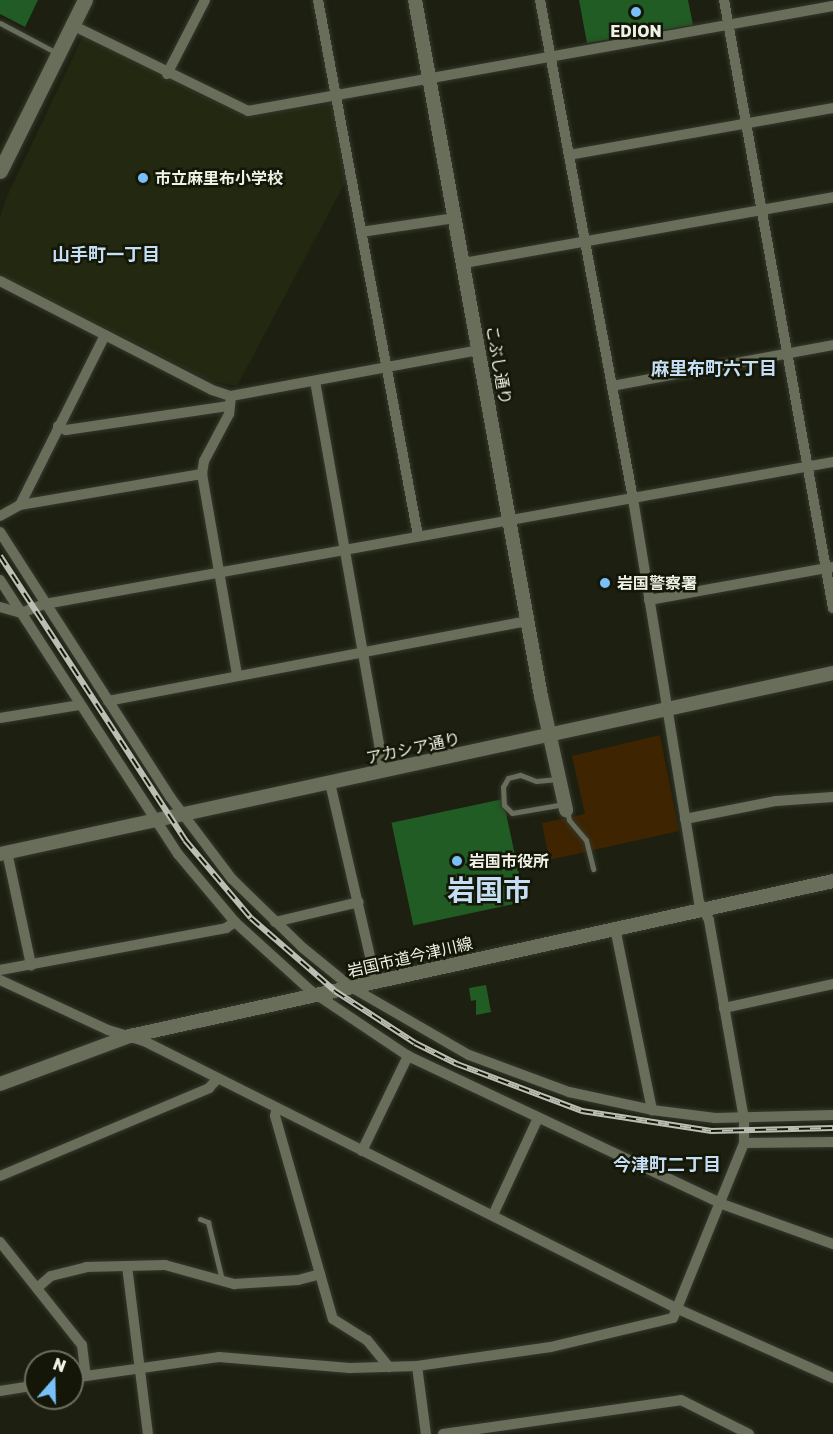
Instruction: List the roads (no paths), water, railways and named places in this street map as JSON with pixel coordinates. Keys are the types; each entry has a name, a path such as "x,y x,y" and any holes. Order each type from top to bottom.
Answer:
{"main road":[{"path":"0,171 4,149 85,0"}],"street":[{"path":"167,74 205,0"},
{"path":"318,0 418,536"},
{"name":"こぶし通り","path":"415,0 480,350 508,520 549,735 566,806"},
{"path":"0,1242 82,1345 86,1376 219,1357 350,1368 417,1366 604,1335 673,1318 678,1309 722,1204 744,1143 744,1119 709,920 702,909 685,819 633,499 540,0"},
{"path":"724,0 808,465 829,567 833,608"},
{"path":"72,26 244,111 337,97 833,6"},
{"path":"569,155 833,108"},
{"path":"464,263 833,197"},
{"path":"361,231 455,218"},
{"path":"0,281 230,401"},
{"path":"20,505 105,335"},
{"path":"612,386 833,345"},
{"path":"58,426 66,430 230,401 388,366 480,350"},
{"path":"315,381 384,772"},
{"path":"230,401 202,474 237,674"},
{"path":"0,607 21,613 45,604 833,462"},
{"path":"0,516 20,505 202,474"},
{"path":"0,532 181,812 232,879 274,922 351,987 469,1055 569,1092 652,1110 744,1119 833,1115"},
{"path":"649,600 829,567"},
{"path":"0,580 153,819 235,922 315,994 408,1056 722,1204 833,1245"},
{"path":"108,701 237,674 528,621"},
{"name":"アカシア通り","path":"4,853 181,812 384,772 833,673"},
{"path":"0,718 79,705"},
{"path":"330,783 376,981"},
{"path":"685,819 776,801 833,796"},
{"path":"4,853 31,965"},
{"name":"岩国市道今津川線","path":"0,1084 129,1036 833,881"},
{"path":"274,922 359,902"},
{"path":"0,970 226,928 235,922"},
{"path":"615,928 652,1110"},
{"path":"0,980 129,1036 218,1078 678,1309 833,1378"},
{"path":"724,1008 833,984"},
{"path":"362,1151 408,1056"},
{"path":"0,1176 209,1088 218,1078"},
{"path":"277,1108 275,1116 333,1319 367,1340 389,1367"},
{"path":"493,1215 538,1118"},
{"path":"744,1143 833,1142"},
{"path":"37,1288 63,1271 127,1266 165,1265 222,1282 298,1280 320,1274"},
{"path":"127,1266 148,1434"},
{"path":"417,1366 426,1434"},
{"path":"0,1391 24,1387"},
{"path":"444,1434 681,1400 749,1434"}],"lane":[{"path":"0,23 58,53"},
{"path":"558,779 536,781 520,775 508,778 503,787 504,805 512,813 566,806 568,820 586,840 593,869"},
{"path":"200,1219 208,1222 222,1282"}],"railway":[{"path":"0,556 185,840 251,918 335,991 415,1043 457,1064 582,1111 711,1131 833,1128"}],"place":[{"name":"EDION","path":"636,12"},
{"name":"市立麻里布小学校","path":"143,178"},
{"name":"岩国警察署","path":"605,583"},
{"name":"岩国市役所","path":"457,861"}],"district":[{"name":"山手町一丁目","path":"106,254"},
{"name":"麻里布町六丁目","path":"714,368"},
{"name":"岩国市","path":"489,890"},
{"name":"今津町二丁目","path":"667,1164"}]}
